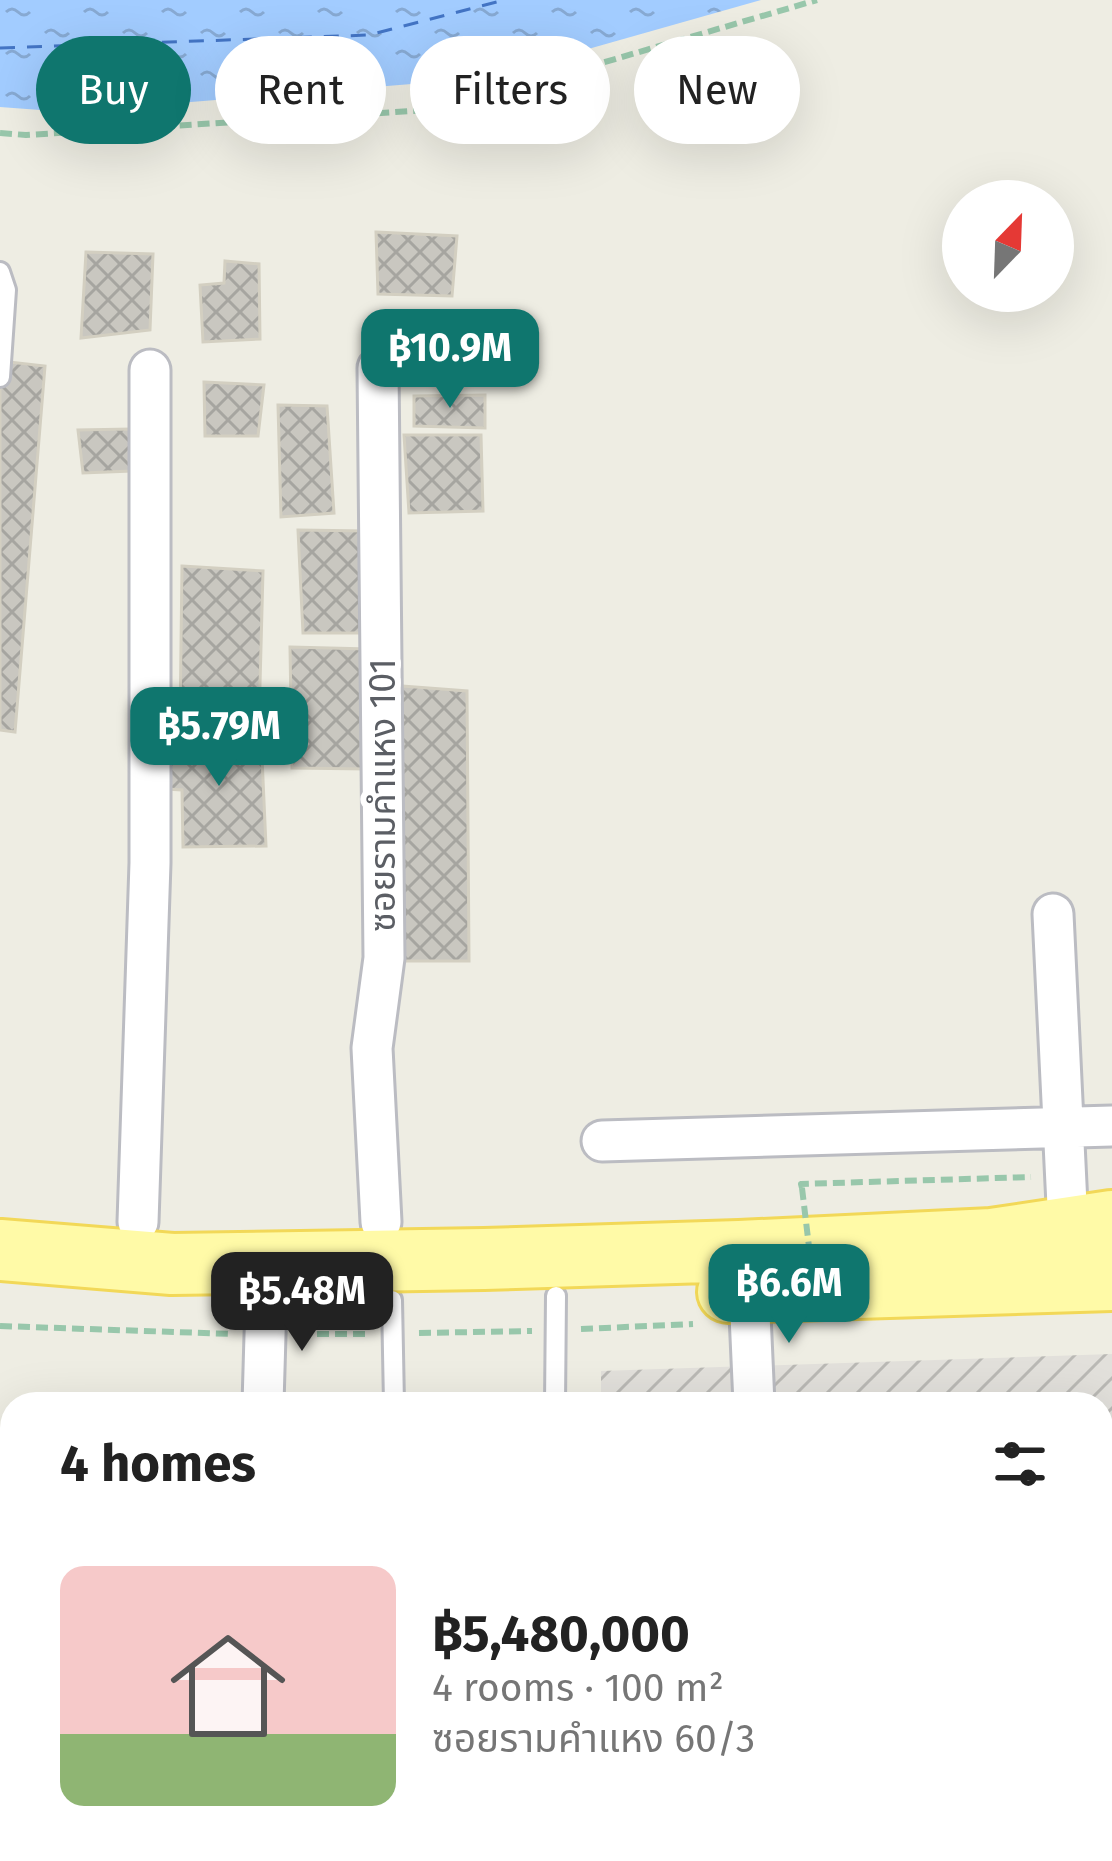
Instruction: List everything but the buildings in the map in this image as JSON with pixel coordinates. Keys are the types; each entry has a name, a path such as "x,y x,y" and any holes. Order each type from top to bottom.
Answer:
{"main road":[{"path":"0,1216 138,1222 381,1222 1089,1202"},
{"path":"0,1250 172,1264 739,1251 992,1239 1089,1202"},
{"path":"0,1291 93,1297 392,1300 1112,1280"}],"street":[{"name":"ซอยรามคำแหง 101","path":"378,368 384,958 372,1083 381,1222"},
{"path":"138,1222 150,863 150,370"},
{"path":"1053,914 1063,1128 1089,1202"},
{"path":"602,1141 1112,1126"},
{"path":"748,1292 753,1392"},
{"path":"262,1392 266,1300"}],"lane":[{"path":"0,272 6,290 0,376"},
{"path":"555,1392 556,1296"},
{"path":"392,1300 394,1392"}],"path":[{"path":"0,133 444,110 817,0"},
{"path":"817,1314 801,1184 1089,1202"}],"shaded area":[{"path":"1112,1354 1112,1392 601,1392 601,1371"}],"water":[{"path":"0,0 761,0 610,43 610,36 410,36 410,84 386,86 386,36 215,36 215,100 191,102 191,36 36,36 36,110 0,107"}],"ferry route":[{"path":"0,48 369,35 504,0"}]}
